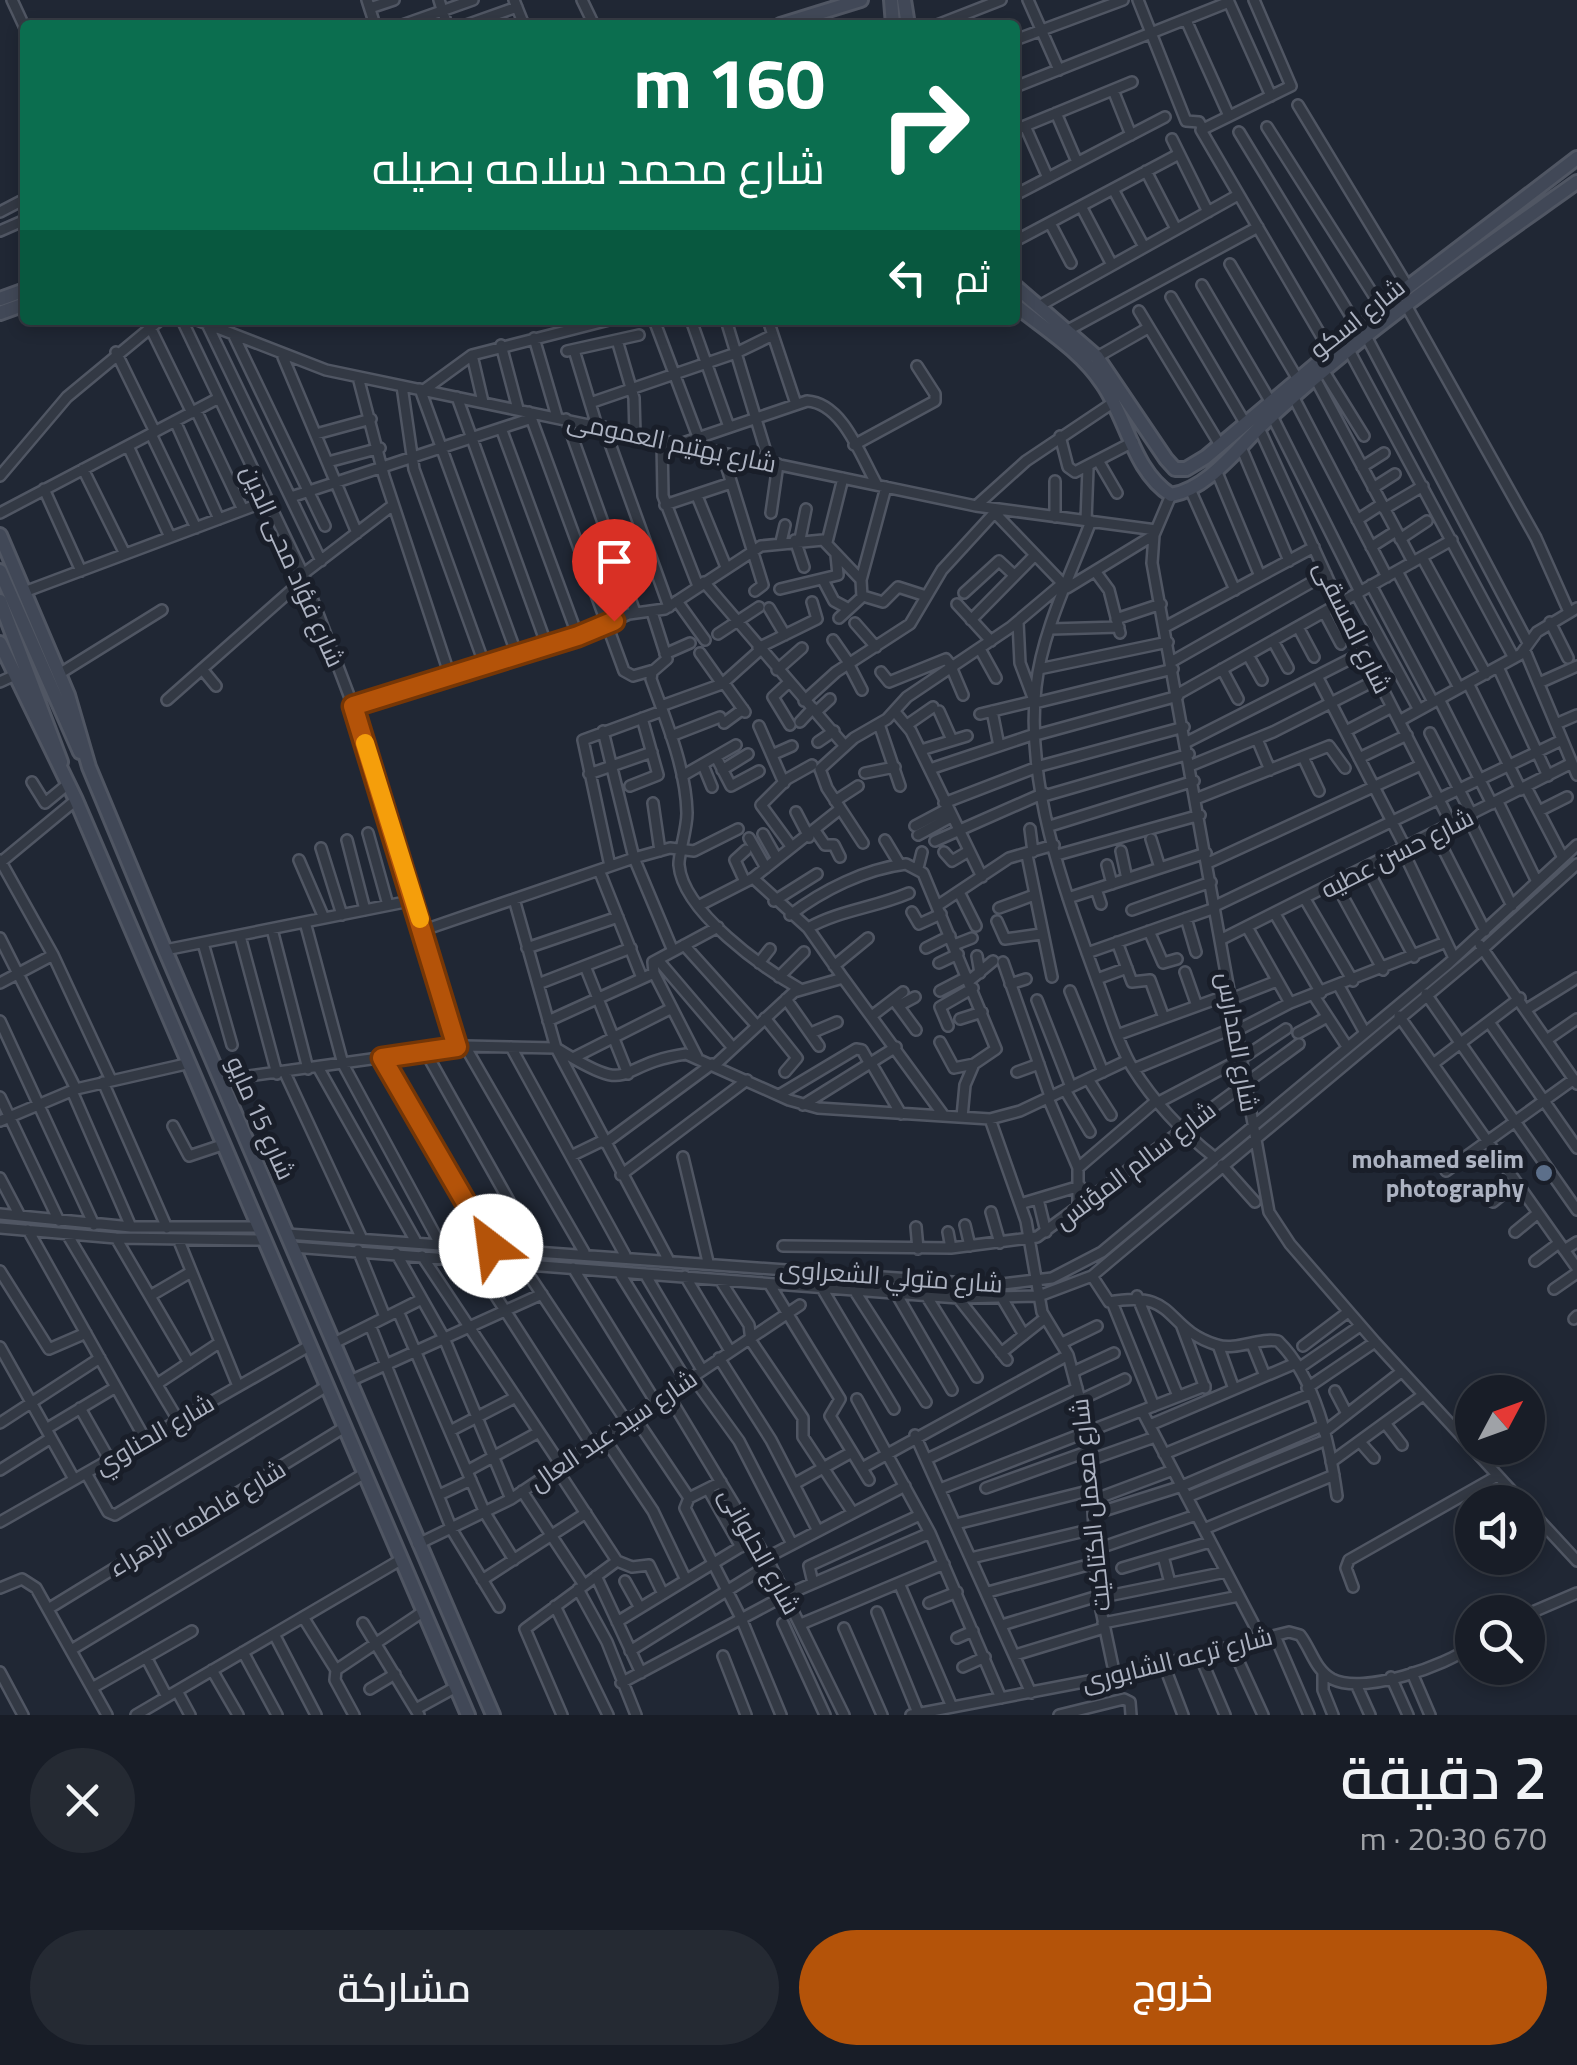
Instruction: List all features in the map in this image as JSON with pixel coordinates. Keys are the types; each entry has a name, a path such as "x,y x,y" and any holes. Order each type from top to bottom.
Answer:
{"main road":[{"path":"796,20 860,0"},
{"name":"شارع اسكو","path":"1098,357 1166,459 1175,469 1186,469 1330,351 1386,314 1408,287 1577,158"},
{"name":"شارع اسكو","path":"1386,314 1407,307 1577,182"},
{"path":"1020,290 1098,357"},
{"path":"1020,309 1088,364 1114,402 1151,479 1170,494"},
{"name":"شارع اسكو","path":"1170,494 1190,488 1216,470 1272,416 1350,352 1362,333"},
{"name":"شارع 15 مايو","path":"0,535 59,674 89,767 165,950 493,1715"},
{"path":"0,570 62,718 89,767"},
{"path":"0,601 44,710 66,780"},
{"name":"شارع 15 مايو","path":"0,643 6,679 76,800 468,1715"}],"street":[{"path":"368,4 394,0"},
{"path":"412,20 441,5 473,0"},
{"path":"950,20 1001,0"},
{"path":"1028,0 1059,70"},
{"path":"1020,38 1123,0"},
{"path":"1138,0 1187,124 1198,121 1330,351"},
{"path":"1202,130 1290,86 1254,0"},
{"path":"1020,85 1229,1 1271,96"},
{"path":"477,20 515,3"},
{"path":"1186,20 1229,116"},
{"path":"1048,178 1020,128 1132,82"},
{"path":"1113,90 1131,135"},
{"path":"1298,106 1408,287"},
{"path":"1056,113 1078,162"},
{"path":"1020,192 1165,117"},
{"path":"1268,127 1386,314"},
{"path":"1240,132 1362,333 1526,646 1577,775"},
{"path":"1172,138 1208,212"},
{"path":"1020,238 1179,154"},
{"path":"1146,171 1176,230"},
{"path":"1113,189 1144,247"},
{"path":"1039,306 1238,194"},
{"path":"1081,206 1112,265"},
{"path":"1050,223 1072,263"},
{"path":"1068,330 1258,227"},
{"path":"1230,264 1298,378"},
{"path":"1202,285 1270,401"},
{"path":"1171,296 1245,422"},
{"path":"1399,721 1514,658 1550,622 1573,610 1407,307"},
{"path":"1139,311 1220,445"},
{"path":"0,476 67,397 153,325"},
{"name":"شارع فؤاد محى الدين","path":"184,325 304,577 353,706 461,1047 584,1252"},
{"path":"517,656 422,390 472,355 588,325"},
{"path":"656,325 698,437"},
{"path":"693,325 729,427"},
{"path":"728,325 773,463 770,513"},
{"path":"770,325 796,404"},
{"path":"208,326 321,561"},
{"name":"شارع بهتيم العمومى","path":"208,326 283,357 358,377 995,511 1155,532"},
{"path":"150,327 243,510"},
{"path":"1098,357 1148,328"},
{"path":"639,335 570,350 673,604 704,640"},
{"path":"234,336 325,526"},
{"path":"590,403 736,353 773,336"},
{"path":"534,338 635,612"},
{"path":"616,340 631,388 635,434"},
{"path":"501,345 626,673 633,676 665,663 652,612"},
{"path":"116,352 196,528"},
{"path":"1350,352 1514,658"},
{"path":"472,355 483,402"},
{"path":"283,357 357,533"},
{"path":"854,445 935,401 935,394 918,366"},
{"path":"1320,376 1364,436"},
{"path":"1320,376 1398,535 1417,559 1486,674"},
{"path":"358,377 394,505 450,676"},
{"path":"402,386 412,458 485,666"},
{"path":"456,397 548,646"},
{"path":"1294,398 1386,577"},
{"path":"0,512 218,399"},
{"path":"681,444 796,404 817,402 827,406 882,486 861,580 862,596 840,618"},
{"path":"976,506 1060,436 1114,402"},
{"path":"291,497 502,428 526,413"},
{"path":"1272,416 1418,710"},
{"path":"316,434 371,419"},
{"path":"174,422 219,519"},
{"path":"502,428 578,636"},
{"name":"شارع المسقى","path":"1259,428 1340,603 1452,825"},
{"path":"1060,436 1070,470 1088,468 1132,442"},
{"path":"662,440 665,504 701,584 844,745"},
{"path":"128,446 170,537"},
{"path":"1241,446 1289,561"},
{"path":"328,462 380,448"},
{"path":"722,452 728,484 762,585 755,591"},
{"path":"1362,467 1384,453"},
{"path":"1099,462 1117,493"},
{"path":"1088,468 1088,521 1051,629 1034,702 1044,794 1068,898 1117,1035 1157,1102 1214,1156"},
{"path":"83,469 125,554"},
{"path":"1216,470 1260,576"},
{"path":"1373,488 1395,474"},
{"path":"780,590 802,581 810,585 840,572 830,545 843,478"},
{"path":"1055,481 1055,517"},
{"path":"665,504 728,484"},
{"path":"1357,520 1423,486"},
{"path":"1190,488 1235,590"},
{"path":"44,489 81,570"},
{"name":"شارع المدارس","path":"1170,494 1151,554 1198,798 1254,1131 1259,1199 1278,1229 1360,1326 1506,1485"},
{"path":"698,496 726,566"},
{"path":"24,592 267,501"},
{"path":"167,700 321,561 394,505"},
{"path":"804,566 797,540 806,510"},
{"path":"788,683 773,695 771,706 795,723 849,663 910,624 942,570 995,511 1065,586"},
{"path":"1371,547 1427,520"},
{"path":"781,542 785,525"},
{"path":"863,843 820,771 844,745 879,724 907,697 953,669 1065,586 1155,532"},
{"path":"930,769 1178,695 1452,540"},
{"path":"353,706 578,636 635,612 652,612 673,604 750,552 781,542 830,545 861,580"},
{"path":"1166,627 1314,547"},
{"path":"971,620 1035,554"},
{"path":"964,594 998,561 1014,576"},
{"path":"1095,571 1109,590 1118,626"},
{"path":"1397,571 1563,858"},
{"path":"980,714 1172,665 1326,574"},
{"path":"824,580 834,602 849,609"},
{"path":"1371,585 1537,882"},
{"path":"862,596 883,602 898,587 926,596"},
{"path":"642,978 604,868 596,803 582,742 723,683 759,649 817,619 812,602"},
{"path":"957,604 991,641"},
{"path":"1051,629 1118,626 1161,604"},
{"path":"718,634 764,608 784,635"},
{"path":"59,674 162,610"},
{"path":"1324,612 1341,644"},
{"path":"1018,622 1018,652 1034,702"},
{"path":"1550,622 1568,658"},
{"path":"856,623 876,647"},
{"path":"1298,627 1314,657"},
{"path":"834,640 862,690"},
{"path":"1273,640 1288,668"},
{"path":"1039,670 1168,642"},
{"path":"665,654 690,643"},
{"path":"777,670 802,648"},
{"path":"980,649 996,678"},
{"path":"1187,742 1364,652"},
{"path":"671,736 744,710 700,653"},
{"path":"1248,654 1262,680"},
{"path":"881,672 889,682 946,659 964,696"},
{"path":"1539,683 1577,666"},
{"path":"1498,668 1548,776"},
{"path":"202,669 216,686"},
{"path":"1222,669 1238,699"},
{"path":"654,670 651,680 671,736 687,807 681,871 718,927 747,954 800,989"},
{"path":"1317,676 1392,821 1454,958"},
{"path":"936,841 1044,794 1257,739 1378,679"},
{"path":"811,707 830,699"},
{"path":"1346,730 1392,708"},
{"path":"907,725 936,709 952,740"},
{"path":"992,711 1000,746"},
{"path":"895,712 921,750 982,877"},
{"path":"1556,724 1577,715"},
{"path":"630,786 658,776 642,718"},
{"path":"879,724 900,786"},
{"path":"759,726 784,782"},
{"path":"917,831 948,809 1040,766 1184,726"},
{"path":"604,731 634,858 673,951"},
{"path":"818,742 834,731"},
{"path":"1430,734 1512,906"},
{"path":"1360,758 1407,735"},
{"path":"921,750 967,736"},
{"path":"1257,739 1270,770"},
{"path":"1088,953 1215,907 1562,740"},
{"path":"714,744 722,770 733,786 758,771"},
{"path":"682,776 736,745"},
{"path":"774,754 792,746"},
{"path":"1198,798 1332,746 1345,768"},
{"path":"589,774 652,752"},
{"path":"722,770 748,754"},
{"path":"1303,757 1320,791"},
{"name":"شارع حسن عطيه","path":"1220,940 1572,763"},
{"path":"704,765 712,786"},
{"path":"791,846 762,806 784,782 812,765"},
{"path":"1068,898 1160,868 1207,858 1422,765"},
{"path":"865,773 894,767"},
{"path":"32,782 45,803 66,780"},
{"path":"1050,826 1194,780"},
{"path":"700,905 749,880 791,846 812,835 825,815 858,786"},
{"path":"596,803 619,794"},
{"path":"1538,811 1567,797"},
{"path":"76,800 1,861 53,955 167,1228"},
{"path":"653,803 660,851"},
{"path":"796,812 812,835 840,857"},
{"path":"912,912 919,924 1013,856 1056,850 1200,815"},
{"path":"424,930 634,858 703,847 738,828"},
{"path":"1030,829 1034,895 1052,977"},
{"path":"368,834 388,905"},
{"path":"763,834 776,857"},
{"path":"1435,834 1485,931"},
{"path":"749,838 766,868"},
{"path":"1150,839 1160,868"},
{"path":"347,840 365,910"},
{"path":"884,840 900,864"},
{"name":"شارع متولي الشعراوى","path":"290,1240 422,1256 856,1293 958,1298 1039,1296 1092,1276 1222,1165 1346,1045 1454,958 1479,944 1485,931 1577,845"},
{"path":"322,848 342,914"},
{"path":"746,850 735,860 749,880 808,928 944,1116"},
{"path":"944,852 952,861 969,851"},
{"path":"1120,851 1128,878"},
{"path":"922,852 918,868 970,982 996,1051 974,1064 954,1068 940,1042"},
{"path":"299,860 324,918"},
{"path":"790,915 831,889 900,864 918,868"},
{"name":"شارع متولي الشعراوى","path":"290,1240 415,1240 668,1258 896,1280 1034,1282 1089,1262 1214,1156 1254,1131 1426,994 1479,944 1577,864"},
{"path":"1107,865 1112,884"},
{"path":"1367,868 1414,957"},
{"path":"774,901 817,874"},
{"path":"0,886 11,880"},
{"path":"1132,910 1211,882"},
{"path":"1336,884 1384,970"},
{"path":"1096,889 1101,904"},
{"path":"808,928 836,912 870,910 909,893"},
{"path":"960,894 976,926"},
{"path":"999,908 1034,895"},
{"path":"514,899 556,1048 668,1258"},
{"path":"1305,899 1353,982"},
{"path":"165,950 415,900"},
{"path":"1275,914 1327,1017 1346,1045"},
{"path":"528,948 618,917"},
{"path":"1186,918 1196,952"},
{"path":"997,921 1005,939 1041,934"},
{"path":"304,922 343,1064 440,1242"},
{"path":"696,1056 651,964 718,927"},
{"path":"1247,927 1290,1003"},
{"path":"272,929 313,1068 415,1240"},
{"path":"1150,931 1163,963 1177,959"},
{"path":"240,936 281,1074 361,1237"},
{"path":"0,938 74,1090 131,1227"},
{"path":"834,966 868,938"},
{"path":"926,948 954,945 972,938"},
{"path":"1117,942 1135,983 1150,980 1164,1018"},
{"path":"220,1080 461,1047 556,1048 605,1077 628,1074 682,1054 696,1056 804,1105 990,1119 1103,1072 1236,1029 1290,1003 1384,970 1446,942"},
{"path":"203,943 232,1045"},
{"path":"747,954 756,944"},
{"path":"1446,1171 1576,1082 1479,944"},
{"path":"684,945 796,1056 796,1062 785,1072"},
{"path":"939,963 954,945"},
{"path":"538,984 630,948"},
{"path":"759,963 770,949"},
{"path":"779,977 804,952"},
{"path":"0,983 53,955"},
{"path":"977,956 980,972"},
{"path":"658,960 733,1048"},
{"path":"948,1026 940,1007 980,972 998,962 1010,984 1078,1168 1078,1207"},
{"path":"585,966 628,1074"},
{"path":"1097,978 1127,968"},
{"path":"1185,972 1197,1006"},
{"path":"548,1021 654,973"},
{"path":"571,1156 604,1142 713,1064 800,989 843,978"},
{"path":"1527,1009 1577,978"},
{"path":"1010,984 1026,979"},
{"path":"1117,1035 1278,981"},
{"path":"940,991 970,982"},
{"path":"1340,986 1364,1031"},
{"path":"1070,991 1103,1072"},
{"path":"896,1003 903,992"},
{"path":"1426,994 1577,1210"},
{"path":"873,1015 915,996"},
{"path":"1433,1064 1520,998"},
{"path":"786,999 820,1046"},
{"path":"1037,1000 1068,1088 1090,1132"},
{"path":"896,1003 916,1030"},
{"path":"573,1058 672,1008"},
{"path":"960,1018 982,1012"},
{"path":"1399,1016 1577,1270 1554,1289"},
{"name":"شارع سالم المؤنس","path":"783,1246 918,1249 1030,1239 1046,1232 1246,1084 1327,1017"},
{"path":"1548,1039 1577,1019"},
{"path":"0,1020 94,1225"},
{"path":"811,1033 838,1022"},
{"path":"1488,1022 1577,1148"},
{"path":"1078,1168 1157,1102 1241,1059 1286,1028"},
{"path":"510,1047 625,1256"},
{"path":"804,1105 896,1048"},
{"path":"778,1095 856,1049 862,1050 901,1114"},
{"path":"425,1051 536,1249"},
{"path":"382,1058 491,1246"},
{"path":"1567,1068 1577,1060"},
{"path":"5,1119 74,1090 186,1064"},
{"path":"962,1117 965,1085 974,1064"},
{"path":"1017,1072 1039,1064"},
{"path":"1088,1079 1111,1115"},
{"path":"621,1175 747,1080"},
{"path":"0,1097 5,1119 59,1220"},
{"name":"شارع معمل الكتاكيت","path":"990,1119 1030,1239 1034,1282 1045,1318 1062,1342 1078,1388 1089,1456 1098,1597 1116,1676"},
{"path":"173,1126 189,1156 222,1146"},
{"path":"683,1157 708,1262"},
{"path":"1222,1165 1259,1199 1244,1212"},
{"path":"0,1178 20,1216"},
{"path":"1494,1202 1517,1184"},
{"path":"1020,1204 1080,1186"},
{"path":"1038,1199 1046,1232"},
{"path":"991,1212 1000,1244"},
{"path":"1516,1232 1538,1213"},
{"path":"0,1214 94,1225 259,1234"},
{"path":"966,1225 970,1246"},
{"path":"0,1228 179,1241 259,1234"},
{"path":"916,1228 918,1249"},
{"path":"28,1230 146,1439"},
{"path":"948,1232 952,1248"},
{"path":"67,1233 178,1420"},
{"path":"116,1238 189,1364"},
{"path":"179,1241 238,1386"},
{"path":"1535,1261 1577,1242"},
{"path":"358,1250 385,1318"},
{"path":"396,1253 444,1338 511,1499"},
{"path":"422,1256 539,1432 617,1561 632,1568 649,1565 664,1594"},
{"path":"472,1259 592,1444"},
{"path":"521,1263 688,1498"},
{"path":"573,1268 656,1401"},
{"path":"0,1271 50,1348 86,1333"},
{"path":"150,1296 191,1272"},
{"path":"619,1272 689,1378 739,1441 792,1544"},
{"path":"644,1274 702,1370"},
{"path":"685,1276 730,1351"},
{"path":"1092,1276 1112,1302 1154,1406"},
{"path":"720,1280 749,1325 750,1337 802,1415 804,1437 853,1514"},
{"path":"770,1285 840,1400 830,1416 869,1480"},
{"path":"822,1290 894,1409"},
{"path":"856,1293 926,1402"},
{"path":"350,1381 542,1294"},
{"path":"897,1294 952,1390"},
{"path":"927,1296 977,1376"},
{"path":"1112,1302 1137,1296 1155,1300 1180,1324 1218,1346 1276,1340 1298,1365 1324,1432 1337,1496"},
{"path":"1137,1296 1178,1396"},
{"path":"958,1298 1004,1357 1045,1318"},
{"path":"1002,1298 1024,1334"},
{"path":"334,1343 422,1299"},
{"name":"شارع سيد عبد العال","path":"418,1544 511,1499 800,1304"},
{"path":"398,1311 485,1513 514,1560"},
{"path":"1304,1346 1348,1312"},
{"path":"1180,1324 1210,1400"},
{"path":"370,1325 452,1530 499,1607"},
{"path":"1062,1342 1097,1326"},
{"path":"1150,1426 1298,1365 1360,1326"},
{"path":"1164,1454 1308,1391 1375,1342"},
{"path":"157,1384 219,1344"},
{"path":"1252,1344 1266,1376"},
{"name":"شارع الحناوي","path":"0,1522 309,1346"},
{"path":"1218,1346 1234,1389"},
{"path":"0,1347 74,1480"},
{"path":"1073,1372 1114,1353"},
{"path":"862,1468 915,1435 1068,1356"},
{"path":"0,1423 100,1358"},
{"path":"719,1358 818,1531"},
{"path":"1187,1497 1324,1432 1402,1372"},
{"path":"1080,1400 1125,1379"},
{"path":"86,1473 108,1512 115,1515 327,1386"},
{"path":"940,1488 1204,1386"},
{"path":"0,1470 80,1408 116,1387"},
{"path":"926,1459 1078,1388"},
{"path":"1335,1392 1347,1414"},
{"name":"شارع الحلوانى","path":"667,1393 768,1561 844,1715"},
{"path":"1331,1462 1423,1395"},
{"path":"450,1431 516,1398"},
{"path":"857,1399 930,1533 1002,1698"},
{"path":"80,1408 110,1460"},
{"path":"1142,1411 1262,1640"},
{"path":"1386,1423 1402,1445"},
{"name":"شارع فاطمه الزهراء","path":"48,1609 345,1427"},
{"path":"438,1495 493,1457 539,1432"},
{"path":"1094,1514 1182,1486 1324,1432"},
{"path":"915,1435 1030,1692"},
{"path":"604,1436 652,1511 686,1580"},
{"path":"986,1488 1155,1437"},
{"path":"1360,1442 1374,1458"},
{"path":"794,1484 852,1452"},
{"path":"956,1524 1092,1495 1173,1470"},
{"path":"71,1650 365,1473"},
{"path":"1204,1529 1334,1475"},
{"path":"1353,1587 1346,1568 1349,1560 1497,1476"},
{"path":"688,1498 722,1482"},
{"path":"630,1650 728,1590 792,1544 905,1486"},
{"path":"708,1490 741,1547"},
{"path":"522,1491 581,1587 636,1715"},
{"path":"688,1498 685,1508 741,1618 781,1715"},
{"path":"482,1580 586,1514"},
{"path":"813,1583 809,1566 920,1515"},
{"path":"1094,1550 1196,1515"},
{"path":"1545,1526 1577,1561"},
{"path":"971,1558 1093,1529"},
{"path":"621,1683 786,1594 930,1533"},
{"path":"617,1622 755,1538"},
{"path":"1122,1568 1210,1542"},
{"path":"1163,1556 1170,1583"},
{"path":"136,1715 402,1560"},
{"path":"562,1715 525,1629 617,1561"},
{"path":"988,1592 1094,1563"},
{"path":"801,1624 944,1564"},
{"path":"1002,1626 1098,1597 1226,1572"},
{"path":"596,1576 641,1673"},
{"path":"0,1588 13,1581 30,1581 107,1715"},
{"path":"625,1581 640,1608"},
{"path":"899,1582 952,1706"},
{"path":"930,1603 957,1592"},
{"path":"1545,1607 1577,1593"},
{"path":"1015,1655 1104,1626 1239,1596"},
{"path":"555,1606 608,1715"},
{"path":"354,1715 334,1680 337,1669 424,1612"},
{"path":"877,1612 915,1714"},
{"path":"303,1617 337,1669"},
{"path":"363,1622 418,1712 456,1687"},
{"path":"783,1624 825,1715"},
{"path":"844,1628 882,1715"},
{"path":"957,1638 973,1630"},
{"path":"92,1688 192,1631"},
{"name":"شارع ترعه الشابورى","path":"915,1714 1116,1676 1289,1632 1300,1635 1323,1673"},
{"path":"274,1634 316,1715"},
{"path":"1274,1636 1308,1715"},
{"path":"1232,1647 1262,1715"},
{"path":"243,1652 277,1715"},
{"path":"724,1656 746,1715"},
{"path":"1200,1656 1225,1715"},
{"path":"1323,1673 1335,1681 1356,1684 1412,1673 1455,1656"},
{"path":"146,1657 190,1715"},
{"path":"963,1667 984,1657"},
{"path":"1164,1665 1183,1715"},
{"path":"212,1670 238,1715"},
{"path":"0,1672 23,1715"},
{"path":"1323,1673 1323,1690 1334,1715"},
{"path":"1412,1673 1430,1715"},
{"path":"370,1690 395,1674"},
{"path":"1391,1677 1408,1715"},
{"path":"1356,1684 1370,1715"},
{"path":"1059,1715 1127,1700 1131,1715"},
{"path":"155,1704 161,1715"}],"slow traffic":[{"path":"365,743 420,919"}],"place":[{"name":"mohamed selim photography","path":"1544,1173"}],"route":[{"path":"491,1246 382,1058 457,1047 353,706 578,636 614,621"}]}
